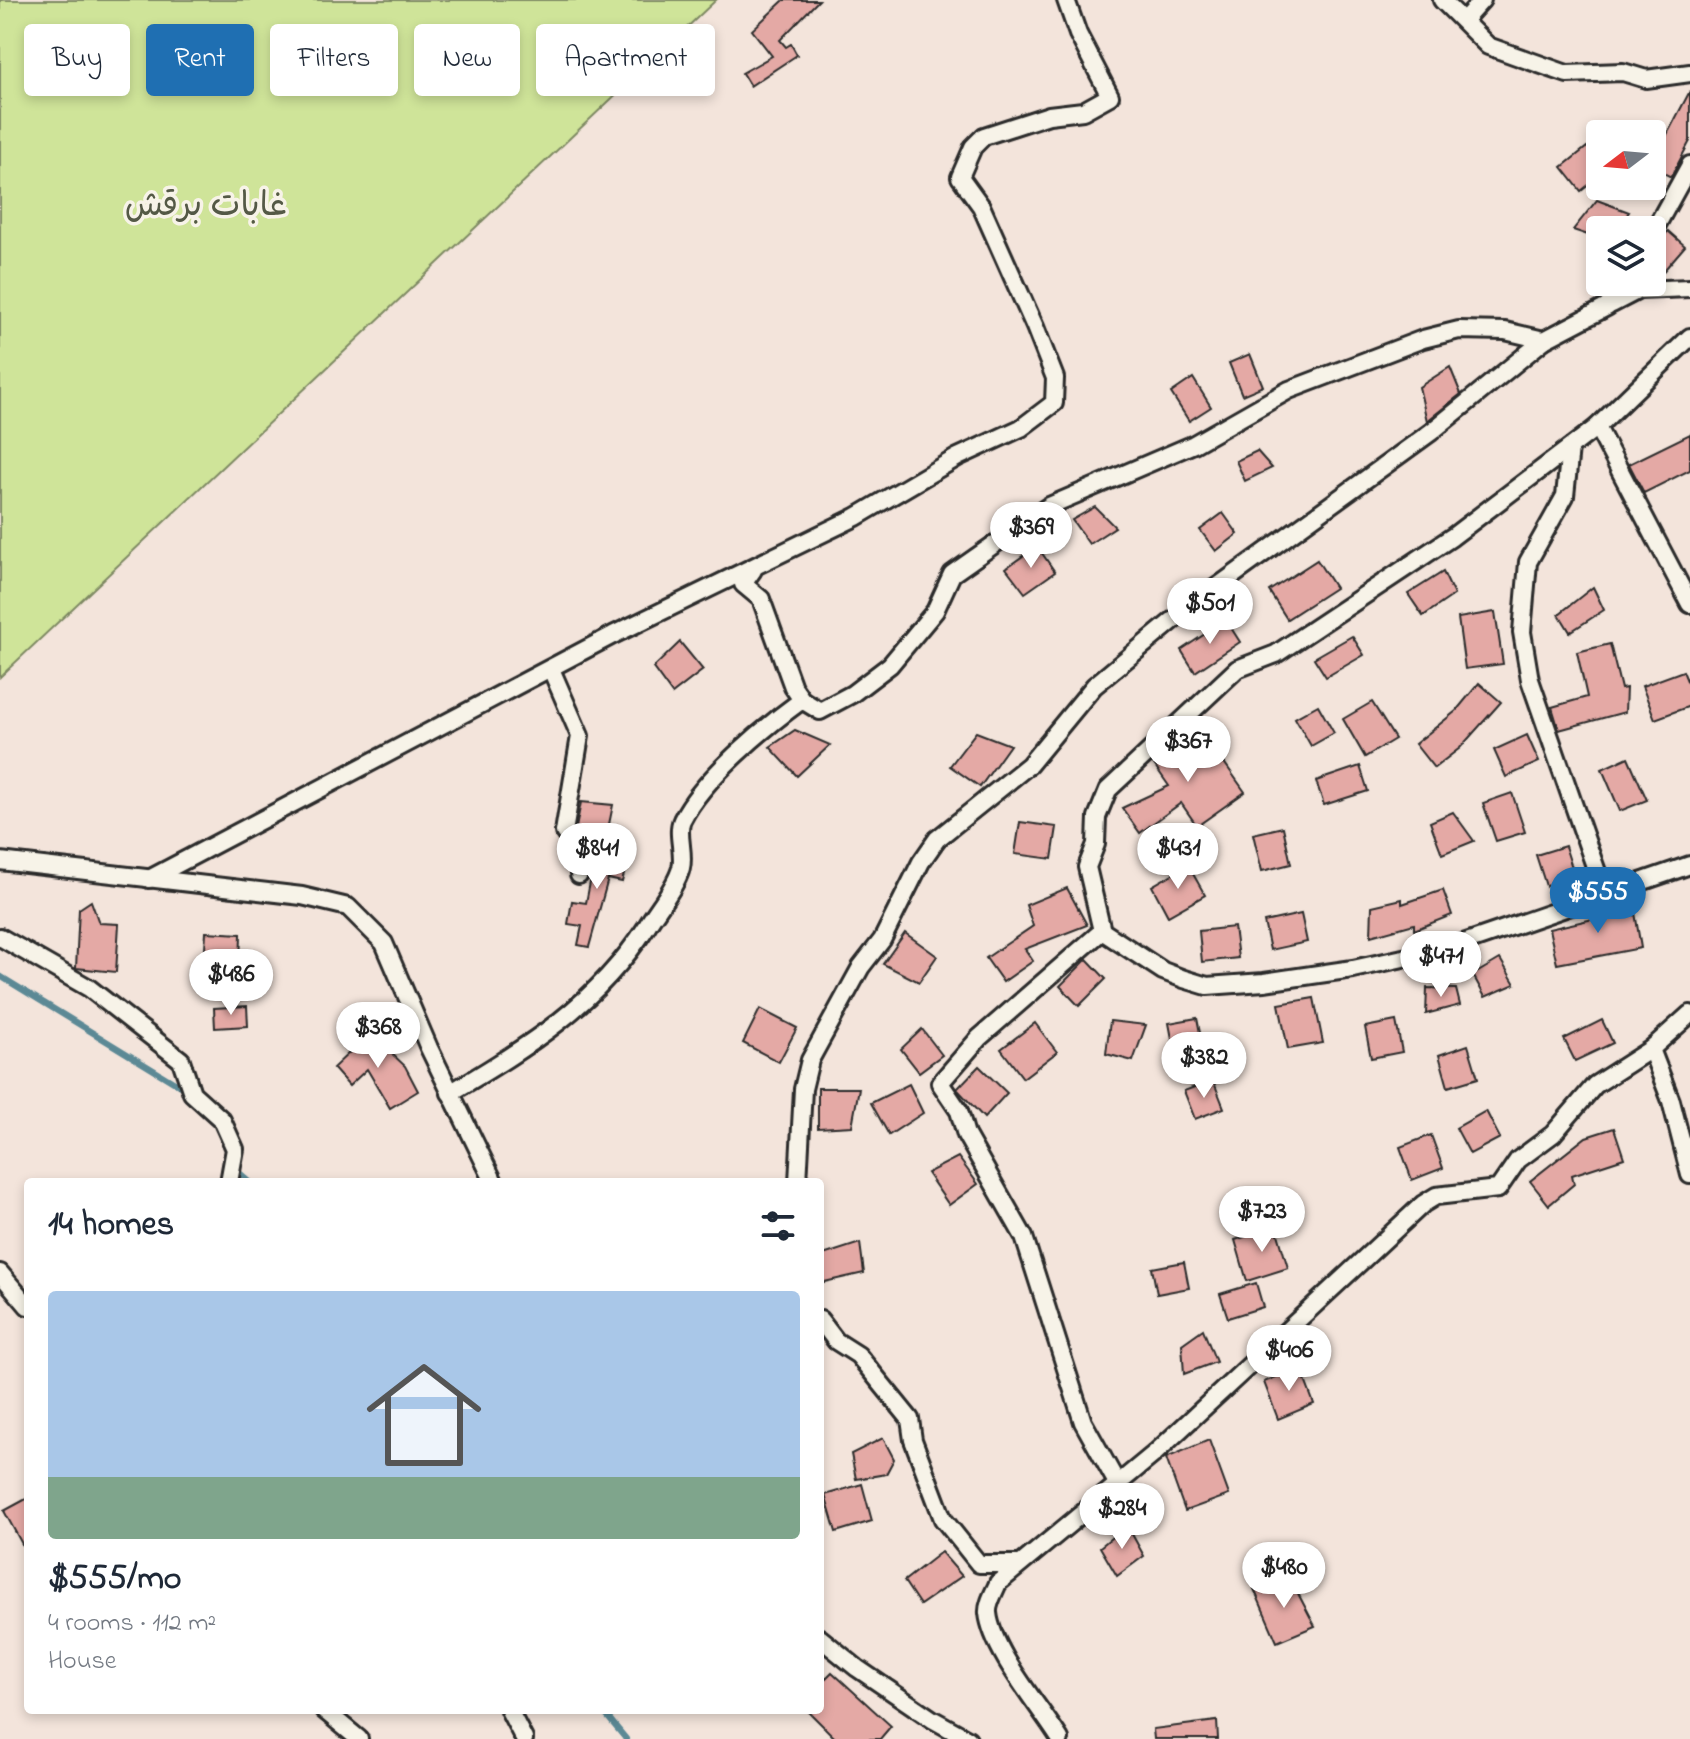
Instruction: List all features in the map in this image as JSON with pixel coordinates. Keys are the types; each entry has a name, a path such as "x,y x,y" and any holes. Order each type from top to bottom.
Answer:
{"street":[{"path":"149,879 662,610 754,569 856,517 958,457 1021,428 1054,403 1055,378 1035,327 981,206 960,177 973,147 984,136 1049,115 1083,111 1110,96 1078,34 1066,0"},
{"path":"1442,0 1488,46 1567,74 1623,72 1646,79 1690,73"},
{"path":"1464,20 1482,0"},
{"path":"1662,216 1690,165"},
{"path":"798,1178 803,1089 810,1060 831,1016 882,940 921,862 937,839 1029,765 1094,686 1188,608 1431,432 1544,340 1639,290 1690,288"},
{"path":"1607,307 1615,296"},
{"path":"754,569 743,584 761,599 793,687 802,700 820,711 852,694 890,665 935,611 952,574 1049,506 1194,444 1301,384 1423,339 1459,330 1505,331 1544,340"},
{"path":"1690,337 1597,427 1452,537 1289,645 1237,669 1145,752 1127,776 1108,790 1097,817 1096,844 1087,867 1102,931 1163,971 1207,986 1264,982 1353,969 1449,948 1604,892 1690,865"},
{"path":"1597,427 1690,604"},
{"path":"1570,448 1565,496 1528,562 1522,632 1530,680 1604,892"},
{"path":"551,669 580,736 564,832 580,853 579,875"},
{"path":"450,1093 547,1034 605,981 646,928 681,868 681,822 714,779 764,727 802,700"},
{"path":"0,861 302,896 348,907 384,943 450,1093 492,1178"},
{"path":"1102,931 979,1038 940,1083 959,1111 966,1135 1024,1237 1083,1422 1117,1483"},
{"path":"0,937 89,988 181,1060 192,1093 222,1120 235,1149 230,1178"},
{"path":"1060,1739 1013,1672 987,1611 998,1583 1017,1564 1154,1454 1423,1204 1436,1196 1498,1189 1518,1160 1553,1134 1595,1085 1651,1049 1690,1014"},
{"path":"1651,1049 1671,1101 1690,1175"},
{"path":"0,1273 24,1301"},
{"path":"824,1325 836,1341 858,1355 910,1419 913,1440 943,1519 956,1539 968,1548 979,1564 1017,1564"},
{"path":"824,1641 857,1668 932,1719 968,1739"},
{"path":"329,1714 359,1739"},
{"path":"511,1714 524,1739"}],"green space":[{"name":"غابات برقش","path":"0,0 716,0 691,24 536,24 536,96 614,96 0,677"}],"building":[{"path":"784,0 819,0 780,40 786,47 791,44 797,55 750,86 742,73 772,56 752,30"},
{"path":"1690,91 1690,141 1671,177 1666,174 1666,136"},
{"path":"1586,148 1586,187 1581,191 1562,167"},
{"path":"1597,200 1629,212 1626,216 1586,216 1586,234 1573,230"},
{"path":"1668,231 1685,246 1666,268"},
{"path":"1250,354 1263,386 1242,395 1229,363"},
{"path":"1450,367 1461,394 1427,421 1419,387"},
{"path":"1193,378 1211,407 1189,421 1171,393"},
{"path":"1690,434 1690,470 1644,493 1629,464"},
{"path":"1257,451 1272,468 1245,481 1236,461"},
{"path":"1095,507 1115,527 1089,544 1072,520"},
{"path":"1223,513 1238,534 1216,551 1200,530"},
{"path":"1037,546 1055,572 1025,593 1006,568"},
{"path":"1317,560 1335,588 1287,619 1269,591"},
{"path":"1443,572 1454,595 1423,616 1408,594"},
{"path":"1593,587 1604,610 1570,632 1559,614"},
{"path":"1495,612 1503,664 1465,669 1458,618"},
{"path":"1226,620 1240,642 1195,672 1181,650"},
{"path":"1352,636 1364,655 1326,677 1314,658"},
{"path":"680,642 703,670 672,694 653,668"},
{"path":"1610,644 1621,689 1626,688 1625,712 1559,730 1552,707 1587,697 1577,652"},
{"path":"1683,671 1690,688 1690,706 1655,719 1642,686"},
{"path":"1479,683 1501,702 1460,748 1434,768 1415,744 1456,711"},
{"path":"1372,702 1395,739 1365,757 1343,719"},
{"path":"1318,705 1334,733 1311,746 1295,718"},
{"path":"1199,727 1245,792 1197,826 1181,803 1140,833 1122,808 1169,786 1153,763"},
{"path":"795,730 830,745 797,776 770,747"},
{"path":"976,732 1010,745 980,787 950,766"},
{"path":"1527,735 1539,762 1506,777 1494,750"},
{"path":"1628,757 1647,800 1620,811 1602,769"},
{"path":"1360,766 1368,791 1324,805 1316,781"},
{"path":"1512,793 1525,832 1496,841 1483,803"},
{"path":"581,802 613,805 607,834 576,828"},
{"path":"1453,812 1474,841 1442,854 1430,822"},
{"path":"1020,822 1057,827 1052,859 1015,854"},
{"path":"1283,827 1291,864 1262,871 1253,834"},
{"path":"1565,846 1575,877 1546,886 1536,855"},
{"path":"597,847 629,854 622,882 608,879 589,947 578,945 582,926 568,924 572,901 586,903"},
{"path":"1188,865 1205,895 1168,916 1152,886"},
{"path":"1067,888 1087,925 1025,949 1033,961 1003,982 986,958 1033,926 1026,905"},
{"path":"1443,890 1452,915 1414,930 1414,924 1371,936 1372,906 1402,899 1402,904"},
{"path":"91,901 99,923 119,924 116,972 76,968 79,909"},
{"path":"1633,901 1641,948 1557,964 1549,929 1602,917 1600,907"},
{"path":"1301,914 1307,942 1270,950 1264,922"},
{"path":"1234,927 1238,958 1202,962 1199,931"},
{"path":"206,932 241,934 240,966 204,964"},
{"path":"905,933 937,956 919,982 883,964"},
{"path":"1087,959 1106,979 1079,1006 1060,986"},
{"path":"1500,959 1515,984 1485,997 1473,975"},
{"path":"1427,988 1456,989 1460,1005 1426,1014"},
{"path":"1314,998 1323,1043 1288,1049 1279,1004"},
{"path":"247,1006 248,1026 215,1028 214,1008"},
{"path":"760,1009 797,1028 779,1062 743,1043"},
{"path":"1197,1018 1202,1043 1174,1049 1169,1023"},
{"path":"1602,1020 1613,1043 1575,1061 1564,1039"},
{"path":"1110,1021 1146,1025 1133,1061 1106,1054"},
{"path":"1396,1021 1402,1052 1371,1058 1365,1027"},
{"path":"1035,1023 1057,1052 1023,1078 1001,1049"},
{"path":"922,1029 942,1055 919,1072 901,1049"},
{"path":"370,1033 405,1066 418,1091 390,1108 367,1069 349,1086 333,1068"},
{"path":"1468,1045 1478,1078 1448,1087 1439,1055"},
{"path":"979,1066 1007,1093 984,1118 957,1089"},
{"path":"1213,1080 1224,1108 1195,1119 1184,1091"},
{"path":"909,1084 923,1113 889,1135 871,1103"},
{"path":"818,1088 859,1088 852,1126 818,1128"},
{"path":"1486,1111 1500,1138 1470,1154 1456,1128"},
{"path":"1614,1128 1624,1158 1572,1175 1574,1184 1549,1205 1530,1181 1586,1137"},
{"path":"1431,1135 1443,1168 1412,1180 1400,1147"},
{"path":"958,1157 978,1184 949,1205 927,1173"},
{"path":"1276,1227 1288,1268 1247,1281 1235,1240"},
{"path":"860,1243 864,1273 824,1282 824,1255"},
{"path":"1184,1262 1189,1288 1157,1294 1152,1268"},
{"path":"1256,1283 1263,1307 1228,1318 1220,1294"},
{"path":"1203,1329 1216,1362 1184,1374 1182,1344"},
{"path":"1300,1367 1314,1404 1278,1419 1264,1382"},
{"path":"883,1438 894,1459 886,1474 856,1479 851,1454"},
{"path":"1209,1440 1229,1495 1185,1511 1166,1458"},
{"path":"862,1484 872,1521 836,1532 825,1495"},
{"path":"24,1500 24,1548 4,1511"},
{"path":"1127,1525 1144,1556 1117,1576 1100,1547"},
{"path":"941,1552 962,1576 920,1605 904,1581"},
{"path":"1291,1580 1315,1626 1277,1642 1254,1589"},
{"path":"832,1672 891,1726 880,1739 836,1739 811,1714 824,1714 824,1680"},
{"path":"1217,1721 1218,1739 1154,1739 1153,1729"}],"waterway":[{"path":"0,976 188,1091"},
{"path":"234,1168 245,1178"},
{"path":"605,1714 626,1739"}]}
